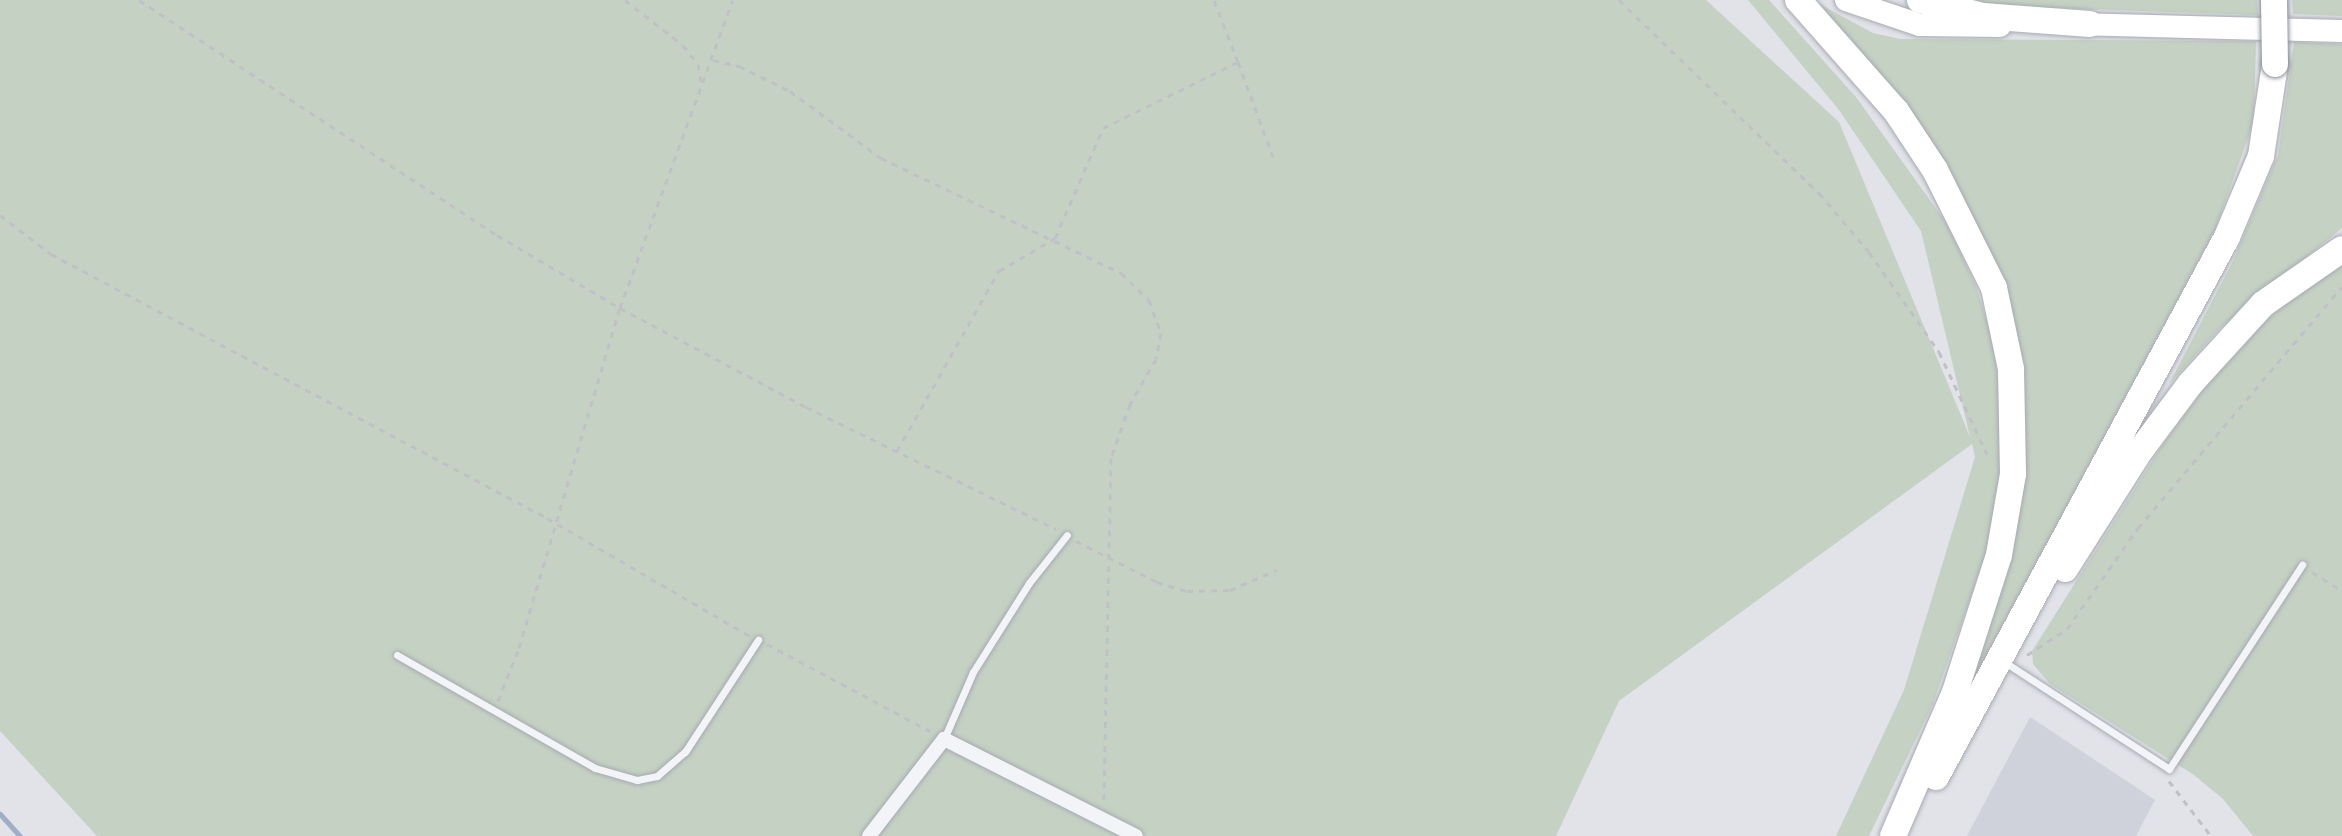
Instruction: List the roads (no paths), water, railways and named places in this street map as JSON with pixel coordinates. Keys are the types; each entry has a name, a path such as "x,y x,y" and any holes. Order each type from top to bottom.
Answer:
{"highway":[{"path":"1798,0 1896,111 1935,170 1994,288 2011,369 2013,474 1999,555 1955,692 1893,836"},
{"path":"1920,0 1983,16 2090,24"},
{"path":"2006,664 2227,237 2261,156 2275,64 2274,0"},
{"path":"1903,836 2028,626 2140,451 2190,384 2263,304 2342,249"}],"main road":[{"path":"1846,0 1920,25 2090,24 2342,31"}],"street":[{"path":"869,836 944,739 1136,836"}],"lane":[{"path":"944,739 973,672 1036,573 1067,535"},
{"path":"2006,664 2166,769 2185,750 2302,565"},
{"path":"397,655 603,772 647,779 685,752 758,640"}],"waterway":[{"path":"0,814 20,836"}]}
